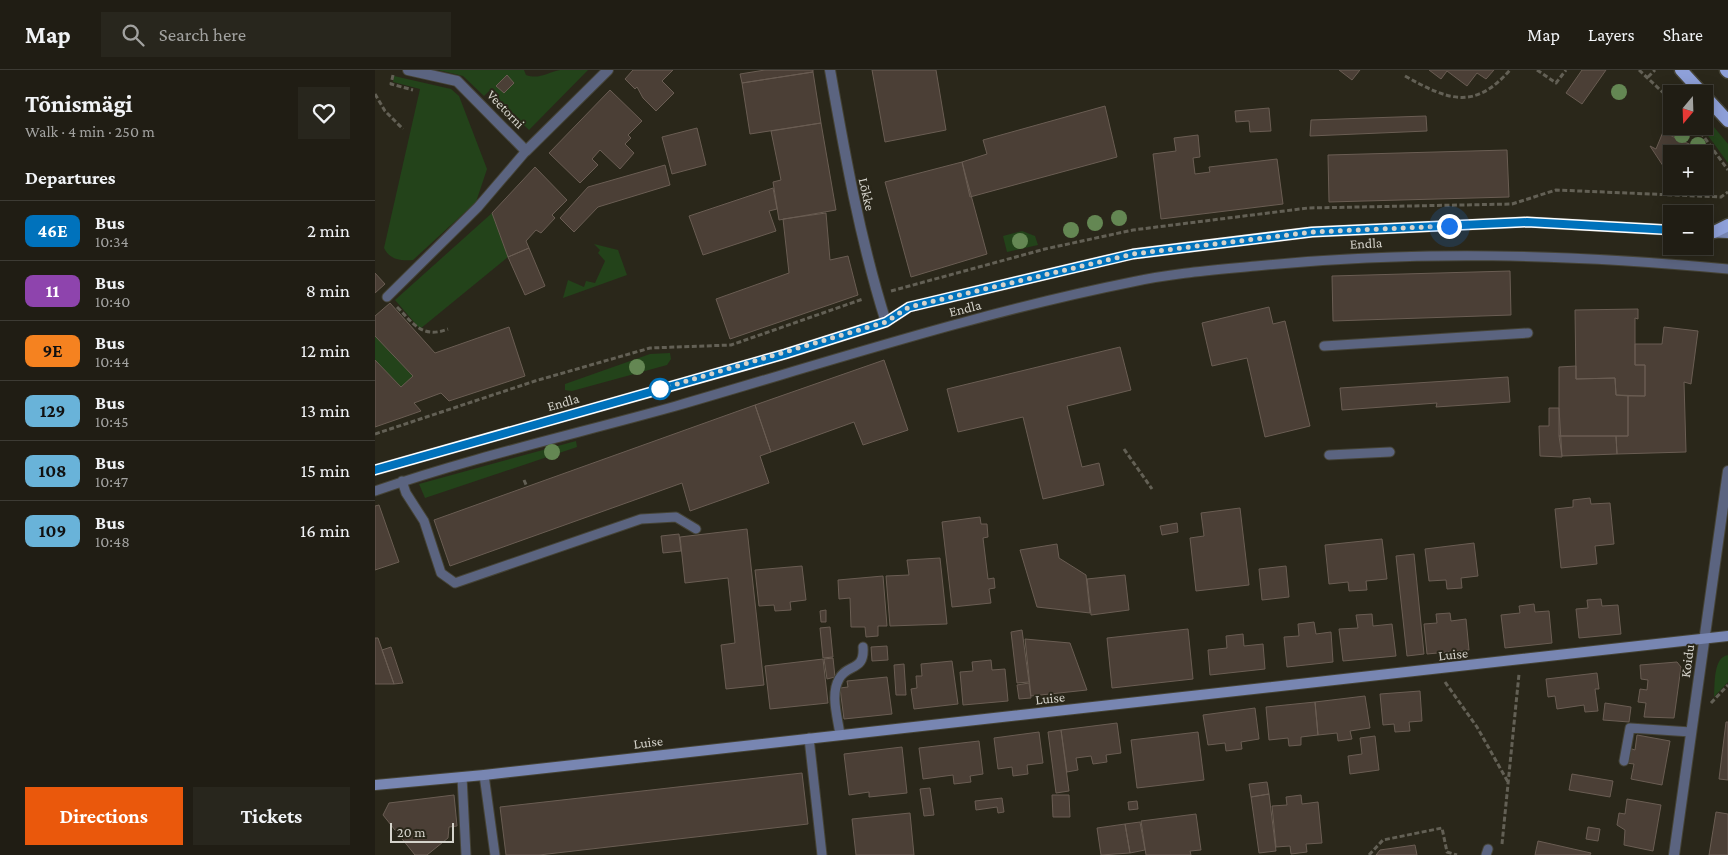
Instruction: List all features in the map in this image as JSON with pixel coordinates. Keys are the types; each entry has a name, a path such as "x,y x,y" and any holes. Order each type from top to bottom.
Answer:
{"main road":[{"path":"1681,70 1728,122"},
{"name":"Endla","path":"375,470 715,374 886,322 909,307 1133,254 1312,232 1527,222 1663,230"},
{"path":"1713,231 1728,225"},
{"path":"1713,232 1728,233"},
{"name":"Luise","path":"375,785 484,775 1728,636"}],"street":[{"name":"Veetorni","path":"408,70 457,81 526,150"},
{"path":"526,150 608,70"},
{"name":"Lõkke","path":"830,70 848,170 877,294 886,322"},
{"name":"Koidu","path":"1674,855 1728,471"}],"lane":[{"path":"387,297 478,207 526,150"},
{"name":"Endla","path":"375,490 677,405 933,330 1134,281 1316,260 1423,254 1523,255 1619,260 1728,270"},
{"path":"1324,346 1528,333"},
{"path":"1329,455 1391,452"},
{"path":"402,481 406,493 424,521 441,573 455,583 641,519 676,517 696,528"},
{"path":"841,735 835,695 836,686 845,672 858,666 861,661 863,647"},
{"path":"1624,761 1630,728 1691,732"},
{"path":"809,738 822,855"},
{"path":"484,775 495,855"},
{"path":"462,777 466,855"}],"path":[{"path":"1405,76 1422,86 1459,98 1475,98 1496,86 1510,70"},
{"path":"1537,70 1556,83 1566,70"},
{"path":"1639,70 1663,92"},
{"path":"1648,77 1655,70"},
{"path":"375,94 385,111 403,129"},
{"path":"1703,135 1728,170"},
{"path":"375,434 535,381 649,348 731,345 877,294"},
{"path":"387,297 420,330 436,334 448,329"},
{"path":"1124,449 1152,488"},
{"path":"524,480 527,487"},
{"path":"1487,852 1503,843 1520,660"},
{"path":"1437,669 1477,727 1509,783"},
{"path":"1708,705 1728,685"},
{"path":"1369,855 1383,840 1443,828 1447,852 1457,855"}],"green space":[{"path":"438,70 524,70 526,75 535,77 560,70 588,70 529,130 489,91 484,96 463,76"},
{"path":"394,76 451,89 459,96 487,169 476,202 413,260 396,259 389,255 384,248 420,89 393,82"},
{"path":"1713,126 1728,144 1728,163 1708,135 1713,135"},
{"path":"492,213 508,257 420,329 395,300"},
{"path":"1022,231 1035,236 1038,245 1007,252 1003,236"},
{"path":"594,244 618,250 627,275 563,298 568,280 584,287 586,281 595,283 605,261 598,253 600,250"},
{"path":"375,336 413,376 401,387 375,360"},
{"path":"670,353 671,359 667,365 572,391 565,390 565,384 650,354"},
{"path":"576,441 577,447 425,498 419,484"},
{"path":"1728,655 1728,682 1714,697 1717,666 1723,657"}],"building":[{"path":"633,70 673,70 662,81 674,93 656,111 643,98 637,87 635,89 625,79"},
{"path":"765,70 813,70 813,72 742,83 740,74"},
{"path":"872,70 936,70 946,130 885,142"},
{"path":"1339,70 1360,70 1352,80"},
{"path":"1429,70 1494,70 1486,79 1477,73 1467,86 1447,71 1441,79"},
{"path":"1582,70 1606,70 1582,104 1566,93"},
{"path":"813,72 821,123 750,134 742,83"},
{"path":"507,75 514,83 504,93 496,86"},
{"path":"610,90 642,121 628,135 631,138 625,144 634,153 620,169 600,150 592,159 598,165 580,183 549,153"},
{"path":"1105,106 1117,157 970,197 962,162 987,154 983,140"},
{"path":"1269,108 1271,131 1250,132 1249,121 1236,122 1235,111"},
{"path":"1426,116 1427,131 1310,136 1311,120"},
{"path":"821,123 836,210 779,220 773,182 781,180 771,131"},
{"path":"697,128 706,165 672,174 662,137"},
{"path":"1663,132 1663,135 1670,135 1691,145 1663,145 1663,166 1650,146 1656,149"},
{"path":"1198,135 1200,157 1193,158 1195,174 1210,172 1209,167 1277,159 1283,204 1161,219 1153,154 1176,151 1174,138"},
{"path":"1507,150 1509,197 1329,202 1328,155"},
{"path":"962,162 987,254 911,277 885,182"},
{"path":"665,165 670,185 598,207 574,232 560,218 588,187"},
{"path":"535,167 567,200 552,215 555,218 541,233 536,230 526,241 529,248 508,257 492,213"},
{"path":"773,188 777,209 769,211 776,231 703,255 689,216"},
{"path":"826,213 830,260 848,256 858,295 730,339 716,299 789,273 783,219"},
{"path":"529,248 545,286 525,295 508,257"},
{"path":"1510,271 1511,315 1333,321 1332,276"},
{"path":"375,273 385,284 375,293"},
{"path":"390,303 435,353 509,327 525,376 449,401 441,393 414,403 421,411 375,427 375,360 401,387 413,376 375,336 375,316"},
{"path":"1269,307 1273,324 1285,321 1310,426 1265,437 1247,358 1212,366 1202,323"},
{"path":"1638,309 1638,319 1635,318 1635,365 1645,365 1645,396 1616,395 1615,378 1576,379 1575,310"},
{"path":"1664,327 1698,331 1691,384 1684,382 1686,452 1617,454 1616,436 1628,436 1628,396 1645,396 1645,365 1635,365 1635,344 1662,344"},
{"path":"1120,347 1131,390 1067,406 1082,467 1099,463 1104,485 1043,499 1023,417 958,432 947,389"},
{"path":"884,360 908,430 863,445 854,422 771,452 755,405"},
{"path":"1576,366 1576,379 1615,378 1616,395 1628,396 1628,436 1559,436 1559,367"},
{"path":"1508,377 1510,402 1436,407 1437,403 1342,410 1340,388"},
{"path":"755,405 771,452 760,456 769,483 690,511 682,483 450,566 434,520"},
{"path":"1549,408 1559,408 1562,457 1540,456 1539,426 1549,426"},
{"path":"1559,436 1616,436 1617,454 1562,456"},
{"path":"1590,498 1591,504 1610,503 1614,544 1595,546 1597,564 1561,568 1555,509 1573,507 1573,500"},
{"path":"379,505 399,562 375,570 375,506"},
{"path":"1240,508 1249,585 1196,591 1190,538 1204,536 1201,513"},
{"path":"980,517 981,524 987,524 988,537 983,538 988,579 994,578 995,588 989,589 991,603 952,607 942,522"},
{"path":"1177,523 1178,532 1162,535 1160,526"},
{"path":"747,529 764,685 726,689 721,645 735,643 728,578 685,583 680,537"},
{"path":"679,534 681,551 663,553 661,536"},
{"path":"1382,539 1387,579 1366,581 1367,590 1349,591 1348,582 1329,584 1325,545"},
{"path":"1474,543 1478,576 1461,578 1462,588 1447,589 1446,580 1429,581 1425,549"},
{"path":"1057,544 1059,558 1086,575 1090,613 1037,607 1020,550"},
{"path":"1414,554 1424,654 1407,656 1396,556"},
{"path":"940,558 947,624 890,626 886,576 909,575 907,560"},
{"path":"802,566 806,600 790,602 791,610 775,611 774,605 759,606 755,570"},
{"path":"1286,566 1289,597 1262,600 1259,569"},
{"path":"1125,575 1129,610 1091,615 1087,579"},
{"path":"883,576 887,626 878,626 878,636 866,637 865,627 851,627 850,598 839,599 838,580"},
{"path":"1601,599 1602,606 1618,605 1621,634 1579,638 1576,609 1588,608 1587,600"},
{"path":"1534,604 1535,612 1549,611 1552,643 1505,648 1501,615 1520,613 1519,606"},
{"path":"826,610 826,622 821,622 820,611"},
{"path":"1450,613 1451,621 1466,619 1469,650 1427,654 1424,624 1437,623 1436,614"},
{"path":"1372,614 1373,626 1392,624 1396,656 1343,661 1339,629 1358,628 1356,615"},
{"path":"1314,622 1316,634 1331,632 1333,662 1287,667 1284,637 1299,636 1298,624"},
{"path":"830,627 833,657 823,658 820,628"},
{"path":"1188,629 1193,679 1112,688 1107,638"},
{"path":"1022,630 1029,682 1017,683 1011,632"},
{"path":"1243,634 1244,646 1263,644 1265,669 1210,675 1208,650 1227,648 1226,636"},
{"path":"375,638 378,638 394,684 375,684"},
{"path":"1025,639 1070,643 1087,690 1031,696"},
{"path":"887,646 888,660 872,661 871,647"},
{"path":"391,647 403,683 394,684 382,650"},
{"path":"833,658 835,677 827,679 824,659"},
{"path":"823,659 828,703 770,709 765,666"},
{"path":"991,660 992,670 1005,669 1008,701 963,705 960,672 973,671 972,662"},
{"path":"952,661 958,704 914,709 911,689 917,688 916,676 922,676 921,664"},
{"path":"1677,662 1681,667 1674,718 1644,717 1646,703 1638,702 1640,689 1647,690 1648,680 1641,679 1640,665"},
{"path":"904,664 906,695 896,695 894,665"},
{"path":"1597,673 1599,689 1595,689 1598,711 1585,712 1584,705 1557,709 1555,696 1548,697 1546,679"},
{"path":"887,677 892,714 844,719 840,688 848,687 847,681"},
{"path":"1029,683 1031,698 1019,699 1017,685"},
{"path":"1420,691 1422,721 1409,722 1410,731 1395,732 1394,724 1383,725 1380,694"},
{"path":"1365,696 1370,728 1350,731 1352,739 1338,741 1337,733 1318,735 1315,702"},
{"path":"1315,702 1318,735 1301,737 1301,745 1289,746 1288,738 1269,740 1266,707"},
{"path":"1605,703 1631,707 1629,722 1603,720"},
{"path":"1255,708 1259,739 1241,742 1242,749 1226,751 1225,743 1208,745 1203,715"},
{"path":"1726,722 1728,722 1728,780 1719,779"},
{"path":"1117,723 1121,753 1106,755 1107,762 1093,764 1091,756 1076,758 1078,770 1067,772 1061,730"},
{"path":"1061,730 1069,791 1056,793 1048,732"},
{"path":"1039,732 1043,763 1027,765 1028,774 1013,776 1012,767 998,769 994,738"},
{"path":"1198,732 1204,780 1137,788 1131,740"},
{"path":"1637,735 1670,741 1662,785 1631,779 1634,764 1626,763 1629,748 1635,750"},
{"path":"1375,736 1379,770 1350,774 1348,756 1362,754 1360,738"},
{"path":"979,741 983,774 970,776 971,782 954,784 953,775 923,779 919,748"},
{"path":"902,747 907,793 869,797 869,792 849,795 844,754"},
{"path":"802,773 808,824 539,855 506,855 500,807"},
{"path":"1572,774 1613,781 1610,797 1569,790"},
{"path":"1267,782 1269,794 1251,797 1249,784"},
{"path":"930,788 934,815 924,816 920,789"},
{"path":"1269,794 1276,851 1259,853 1251,797"},
{"path":"454,795 457,826 449,827 448,838 427,855 415,855 383,815 389,803"},
{"path":"1052,795 1069,795 1070,817 1053,817"},
{"path":"1301,795 1302,804 1318,802 1322,843 1306,844 1307,852 1291,854 1290,846 1276,847 1272,806 1287,805 1286,797"},
{"path":"1002,798 1004,812 998,813 997,807 976,810 975,801"},
{"path":"1627,799 1661,805 1653,851 1624,845 1625,830 1617,825 1619,813 1625,814"},
{"path":"1137,801 1138,809 1129,810 1128,802"},
{"path":"1716,812 1728,814 1728,855 1709,855"},
{"path":"910,813 914,855 856,855 852,819"},
{"path":"1196,814 1201,850 1190,851 1191,855 1146,855 1141,821"},
{"path":"1140,822 1145,850 1130,853 1125,824"},
{"path":"1125,824 1130,853 1101,855 1097,828"},
{"path":"1588,827 1600,829 1598,841 1586,839"},
{"path":"1538,841 1591,853 1590,855 1535,855"},
{"path":"1415,845 1417,855 1376,855 1380,850"}],"bus line":[{"name":"46E","path":"375,470 785,354 886,322 909,307 1133,254 1312,232 1527,222 1663,230"}],"route":[{"path":"660,389 886,322 909,307 1133,254 1312,232 1449,226"}]}
